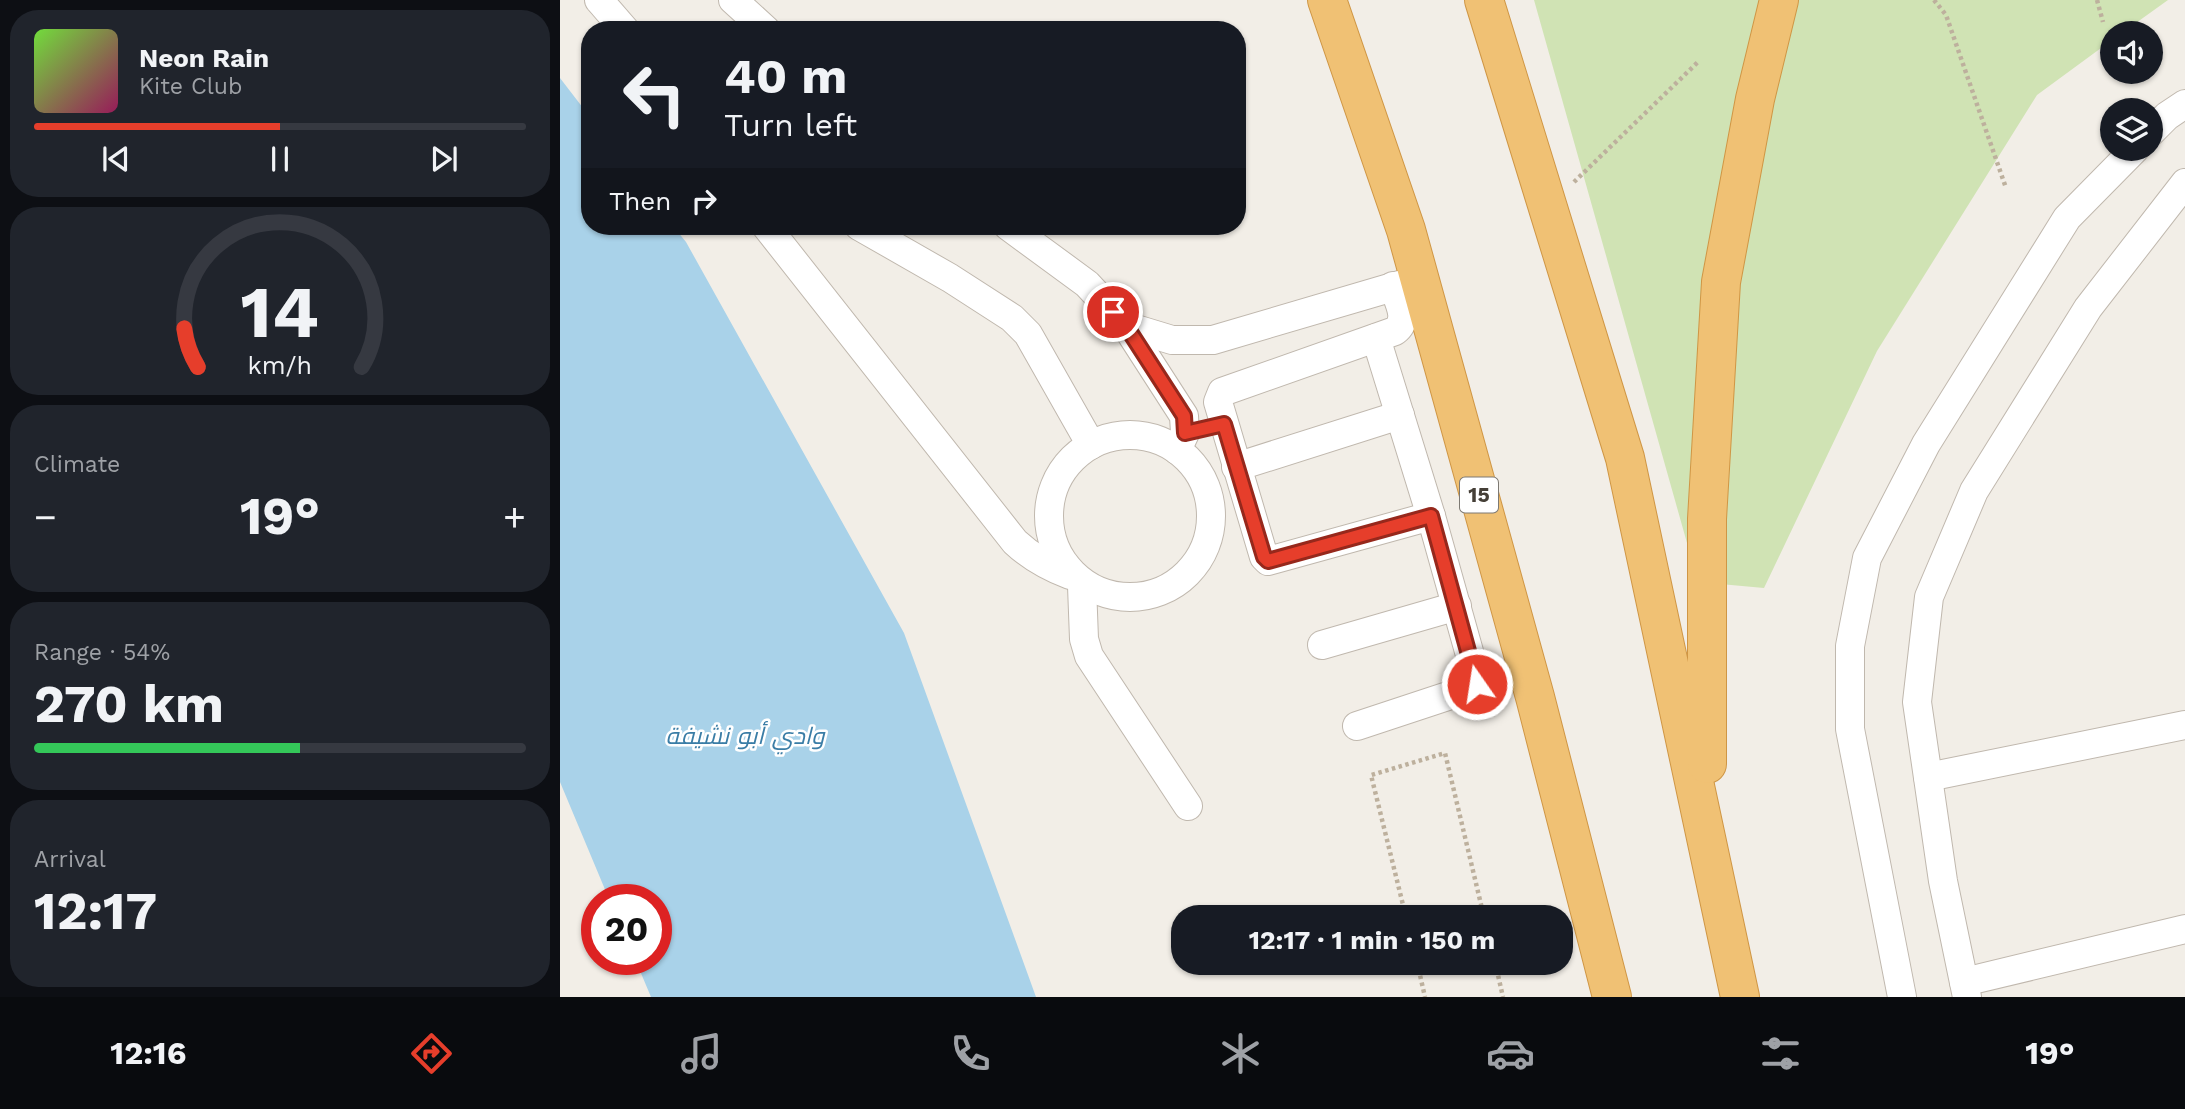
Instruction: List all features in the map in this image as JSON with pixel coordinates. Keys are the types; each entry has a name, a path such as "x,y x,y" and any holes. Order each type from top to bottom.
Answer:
{"highway":[{"name":"15","path":"1326,0 1406,230 1406,283 1538,710 1612,997"},
{"path":"1484,0 1625,458 1740,997"},
{"path":"1707,843 1707,519 1721,282 1755,99 1779,0"}],"street":[{"path":"599,0 617,21"},
{"path":"733,0 756,21"},
{"path":"2163,120 2185,104"},
{"path":"1902,997 1850,729 1850,646 1867,558 1926,444 2067,218 2122,161"},
{"path":"2185,183 2088,308 1973,492 1929,597 1917,702 1943,881 1965,990 2185,929"},
{"path":"773,235 1016,542 1048,566 1117,596 1153,594 1185,577 1197,563 1208,538 1212,512 1201,477 1181,442 1184,416 1126,326 1087,284 1020,235"},
{"path":"875,235 950,278 1012,318 1028,334 1091,444"},
{"path":"1126,326 1172,340 1213,340 1406,283 1403,323 1395,331 1222,392 1218,402 1264,557 1268,561 1431,516"},
{"path":"1357,726 1475,686 1477,680 1431,516 1376,338"},
{"path":"1236,467 1400,415"},
{"path":"1188,806 1089,656 1083,639 1076,580 1052,538 1050,502 1064,469 1076,455 1091,444 1126,435 1181,442 1224,424"},
{"path":"1322,645 1457,606"},
{"path":"1928,777 2185,725"}],"path":[{"path":"1934,0 1946,15 2007,188"},
{"path":"2096,0 2103,21"},
{"path":"1548,206 1699,61"},
{"path":"1403,905 1371,775 1445,753 1481,905"},
{"path":"1420,975 1425,997"},
{"path":"1498,975 1503,997"}],"green space":[{"path":"1534,0 2168,0 2139,21 2100,21 2100,49 2037,95 1877,351 1764,588 1698,582"}],"water":[{"name":"وادي أبو نشيفة","path":"560,78 581,105 581,235 680,235 686,242 904,633 1036,997 651,997 642,975 672,975 672,884 603,884 560,782"}],"route":[{"path":"1113,312 1126,326 1184,416 1185,433 1224,424 1264,557 1268,561 1431,516 1477,684"}]}
